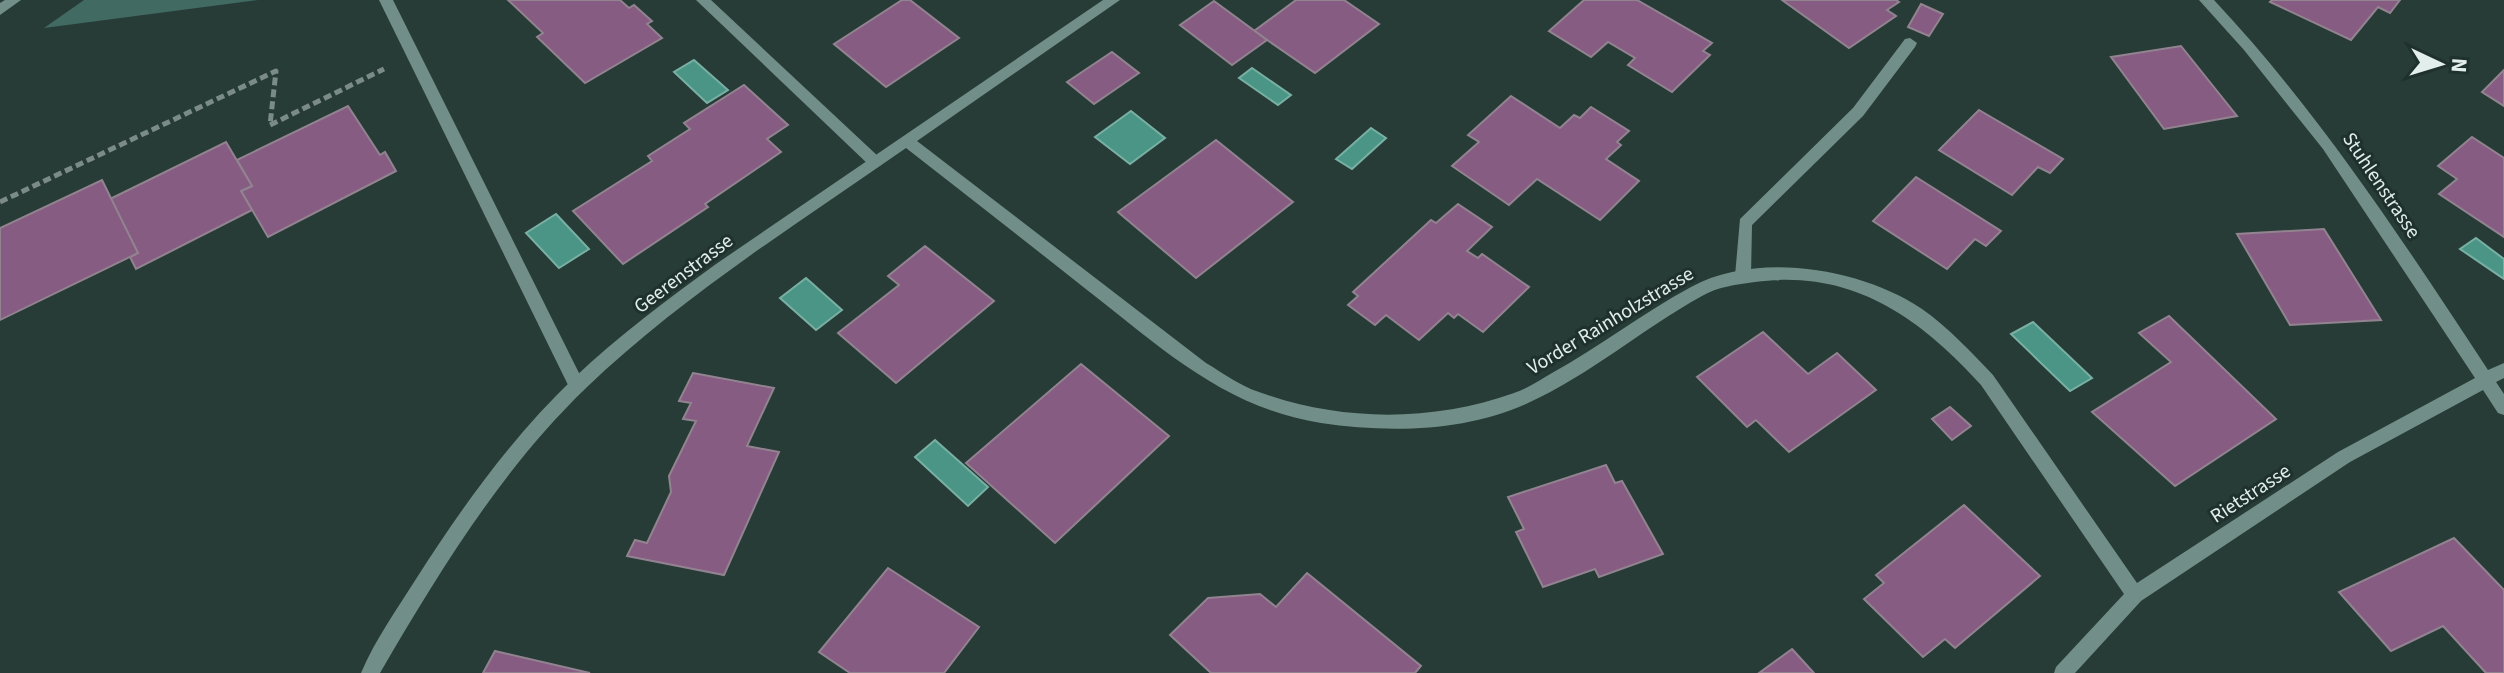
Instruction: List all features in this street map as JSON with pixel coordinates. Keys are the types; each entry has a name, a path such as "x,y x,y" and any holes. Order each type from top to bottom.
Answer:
{"street":[{"path":"0,10 14,0"},
{"path":"386,0 577,386"},
{"path":"703,0 875,162"},
{"name":"Geerenstrasse","path":"370,673 423,580 488,486 577,386 648,323 875,162 1113,0"},
{"name":"Stuhlenstrasse","path":"2206,0 2293,97 2336,154 2504,408"},
{"path":"1743,276 1745,223 1858,112 1910,43"},
{"name":"Vorder Rainholzstrasse","path":"907,141 1200,368 1253,398 1317,415 1384,423 1462,416 1522,398 1581,365 1697,291 1722,280 1784,272 1842,281 1895,301 1941,332 1987,380 2135,595"},
{"name":"Rietstrasse","path":"2063,673 2135,595 2344,457 2484,378 2504,370"}],"path":[{"path":"0,202 276,71 270,125 378,72"}],"shaded area":[{"path":"84,0 258,0 44,28"},
{"path":"694,60 728,90 707,103 674,72"},
{"path":"1252,68 1291,95 1278,105 1239,78"},
{"path":"1131,111 1165,138 1130,164 1095,137"},
{"path":"1371,128 1386,138 1352,169 1336,159"},
{"path":"556,214 589,249 559,268 526,233"},
{"path":"2476,238 2504,259 2504,279 2460,249"},
{"path":"806,278 842,310 816,330 780,298"},
{"path":"2033,322 2092,378 2070,391 2011,334"},
{"path":"935,440 988,487 968,506 915,457"}],"building":[{"path":"508,0 620,0 629,8 634,5 652,21 647,24 662,38 585,83 537,37 543,33"},
{"path":"902,0 910,0 959,38 886,87 834,44"},
{"path":"1296,0 1344,0 1379,24 1315,73 1254,31"},
{"path":"1584,0 1637,0 1712,43 1703,51 1710,55 1672,92 1628,65 1635,58 1608,42 1591,57 1549,31"},
{"path":"1782,0 1899,2 1887,10 1896,16 1849,48"},
{"path":"2400,0 2390,13 2378,7 2351,40 2270,2"},
{"path":"1214,1 1267,40 1232,65 1180,25"},
{"path":"1921,4 1943,14 1929,36 1908,27"},
{"path":"2181,46 2237,116 2164,129 2111,57"},
{"path":"1112,52 1139,73 1094,104 1067,82"},
{"path":"2504,70 2504,106 2482,92"},
{"path":"744,85 788,125 767,139 781,152 705,204 708,207 623,264 573,211 652,161 648,156 690,129 684,123"},
{"path":"1511,96 1560,128 1574,115 1580,118 1591,107 1629,131 1617,142 1621,145 1606,159 1639,181 1600,220 1537,179 1509,205 1452,166 1479,142 1468,135"},
{"path":"348,106 380,155 385,152 396,171 268,237 241,191 252,186 237,160"},
{"path":"1979,110 2063,159 2050,173 2038,167 2012,195 1939,150"},
{"path":"2472,137 2504,158 2504,237 2439,194 2457,179 2438,166"},
{"path":"1216,140 1293,202 1196,278 1118,212"},
{"path":"226,142 252,186 241,191 252,210 136,269 130,257 138,253 110,199"},
{"path":"1916,177 2001,231 1986,246 1975,239 1947,269 1873,221"},
{"path":"102,180 138,253 0,320 0,228"},
{"path":"1458,204 1492,227 1467,251 1478,258 1482,254 1529,287 1483,332 1458,314 1454,318 1448,313 1419,340 1386,315 1375,325 1348,305 1358,296 1353,292 1431,220 1436,223"},
{"path":"2324,229 2381,320 2290,325 2237,234"},
{"path":"925,246 994,301 896,383 838,333 899,285 888,276"},
{"path":"2169,316 2276,419 2175,486 2092,412 2171,362 2139,333"},
{"path":"1763,332 1808,374 1837,353 1876,390 1789,452 1756,420 1747,427 1697,377"},
{"path":"1081,364 1169,436 1055,543 966,463"},
{"path":"693,373 774,388 747,446 779,452 724,575 627,556 635,540 647,543 671,492 669,476 696,421 683,419 691,403 679,401"},
{"path":"1950,407 1971,426 1952,440 1932,419"},
{"path":"1606,465 1615,483 1622,481 1663,554 1599,577 1595,569 1543,587 1516,532 1524,529 1508,497"},
{"path":"1964,505 2040,576 1955,648 1945,639 1923,657 1864,599 1884,583 1876,575"},
{"path":"2454,538 2504,590 2504,673 2486,673 2443,626 2391,651 2339,592"},
{"path":"888,568 979,627 944,673 850,673 819,652"},
{"path":"1307,573 1421,666 1415,673 1211,673 1170,635 1208,598 1260,594 1276,607"},
{"path":"1792,649 1814,673 1759,673"},
{"path":"495,651 590,673 483,673"}]}
